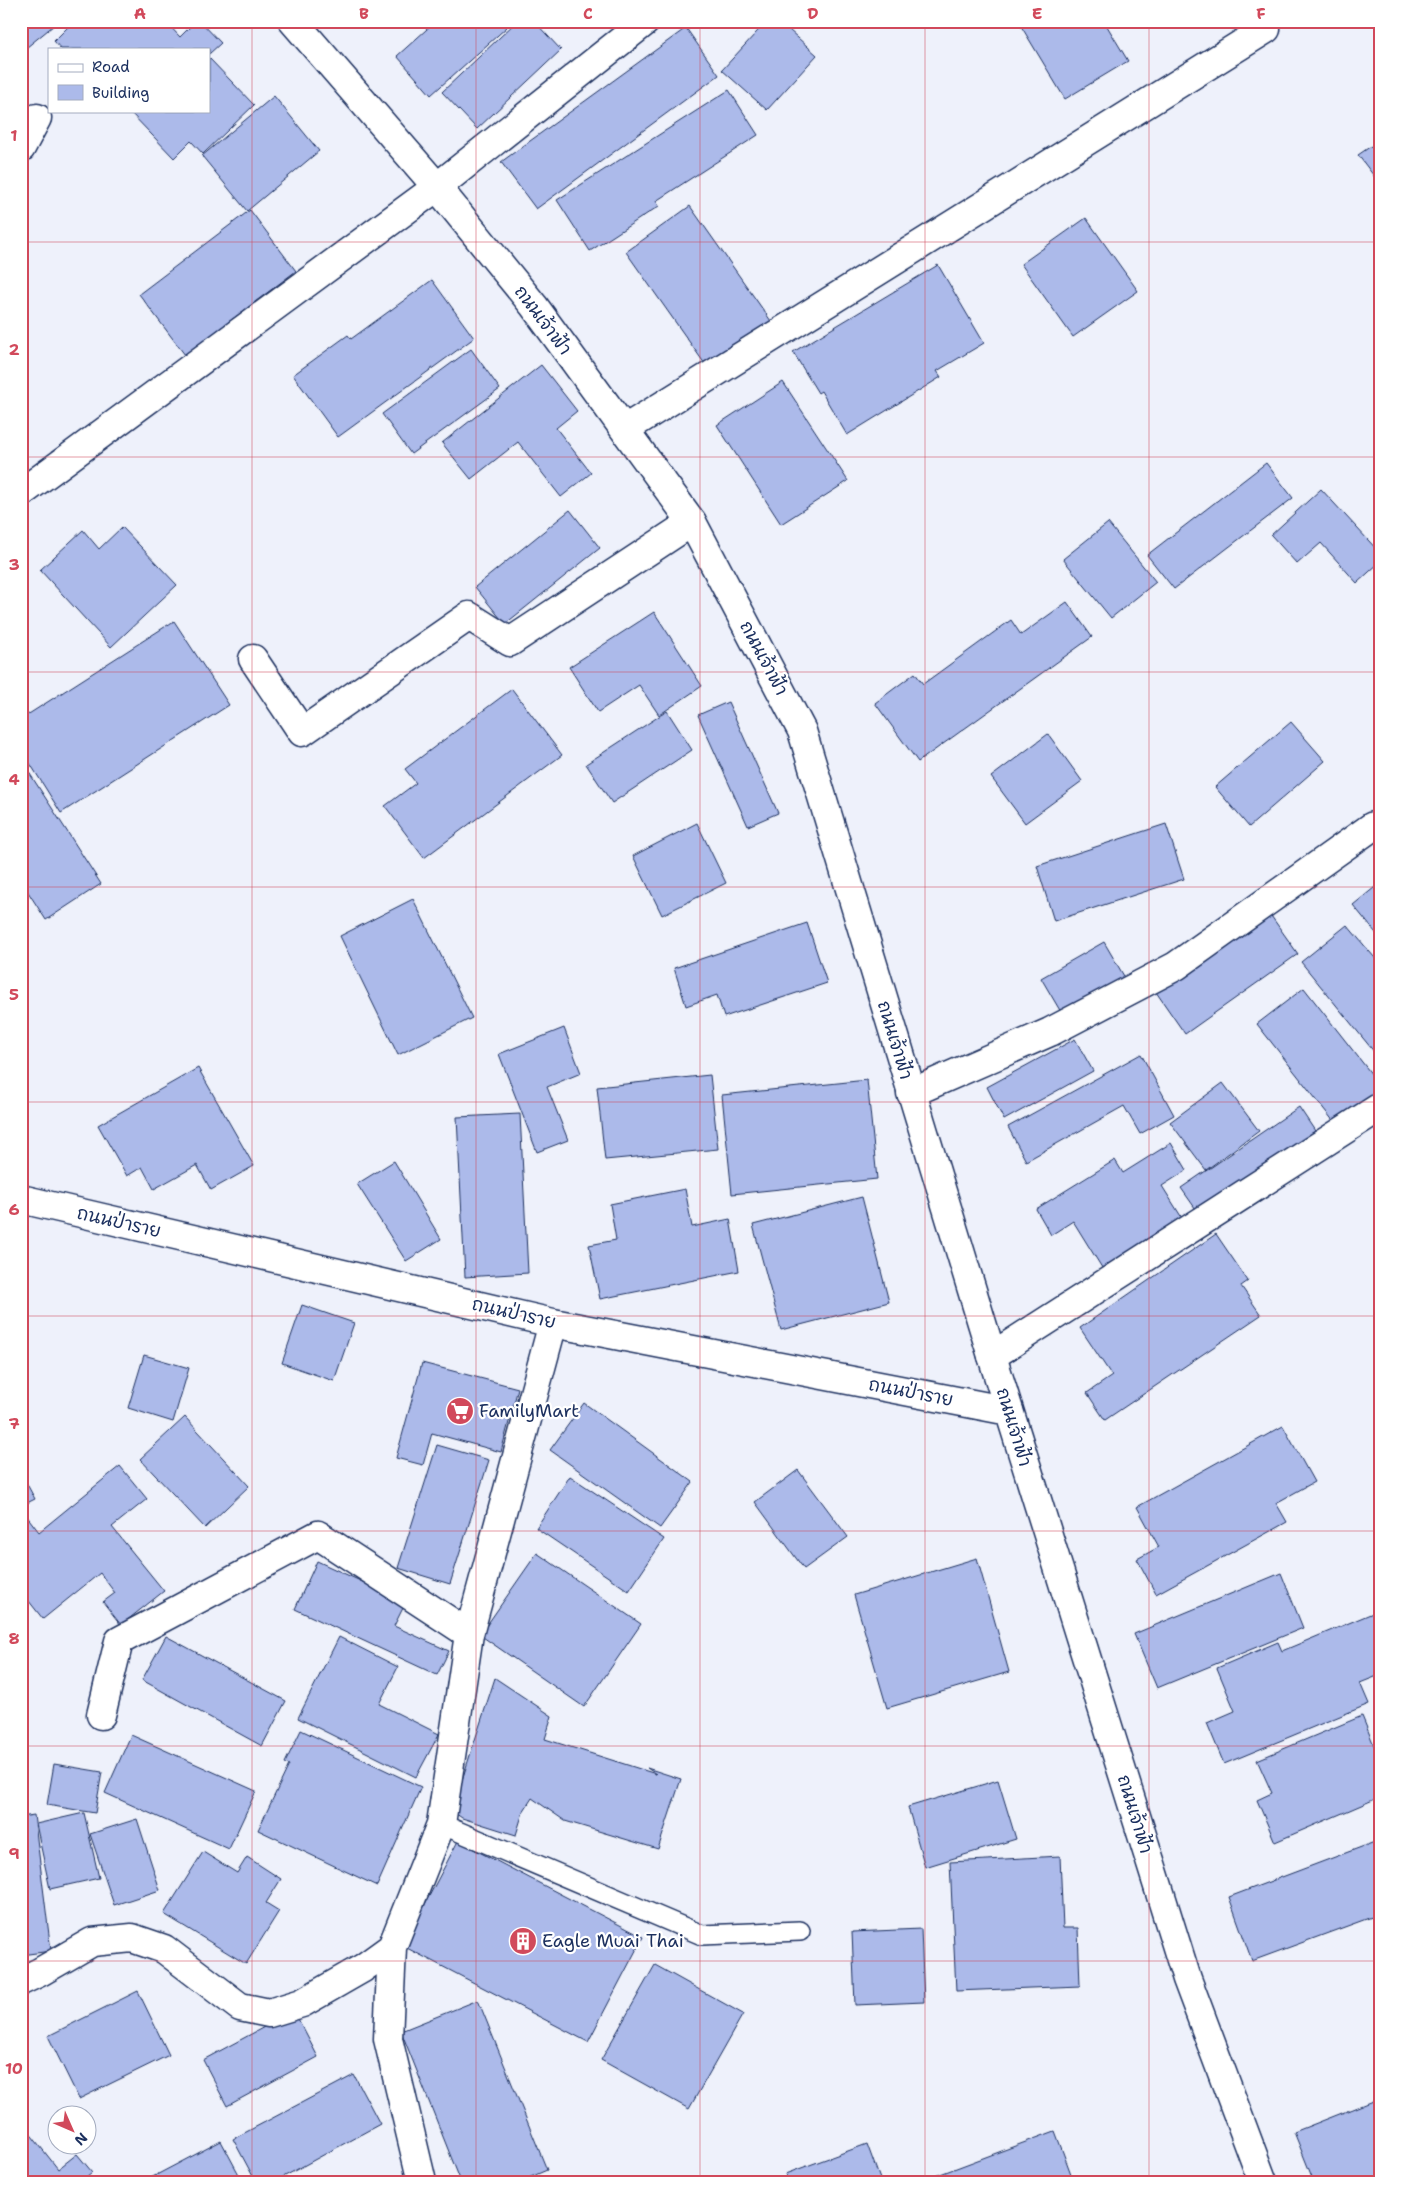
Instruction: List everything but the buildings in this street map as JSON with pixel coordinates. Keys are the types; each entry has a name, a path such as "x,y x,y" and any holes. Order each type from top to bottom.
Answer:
{"street":[{"name":"ถนนเจ้าฟ้า","path":"293,21 437,187 534,306 692,522 802,731 992,1356 1187,1979 1262,2182"},
{"path":"21,493 437,187 646,21"},
{"path":"625,429 1266,29"},
{"path":"21,148 37,118"},
{"path":"253,659 302,732 469,616 510,642 692,522"},
{"path":"911,1093 1050,1032 1176,966 1373,826"},
{"path":"992,1356 1380,1107"},
{"name":"ถนนป่าราย","path":"21,1199 553,1322 1009,1411"},
{"path":"422,2182 388,2039 392,1947 441,1824 469,1634 553,1322"},
{"path":"101,1715 119,1641 318,1535 469,1634"},
{"path":"21,1980 40,1972 92,1942 132,1938 164,1949 240,2007 269,2013 302,2003 363,1968 392,1947"}],"lane":[{"path":"441,1824 702,1935 800,1931"}],"place":[{"name":"FamilyMart","path":"460,1411"},
{"name":"Eagle Muai Thai","path":"523,1941"}]}
